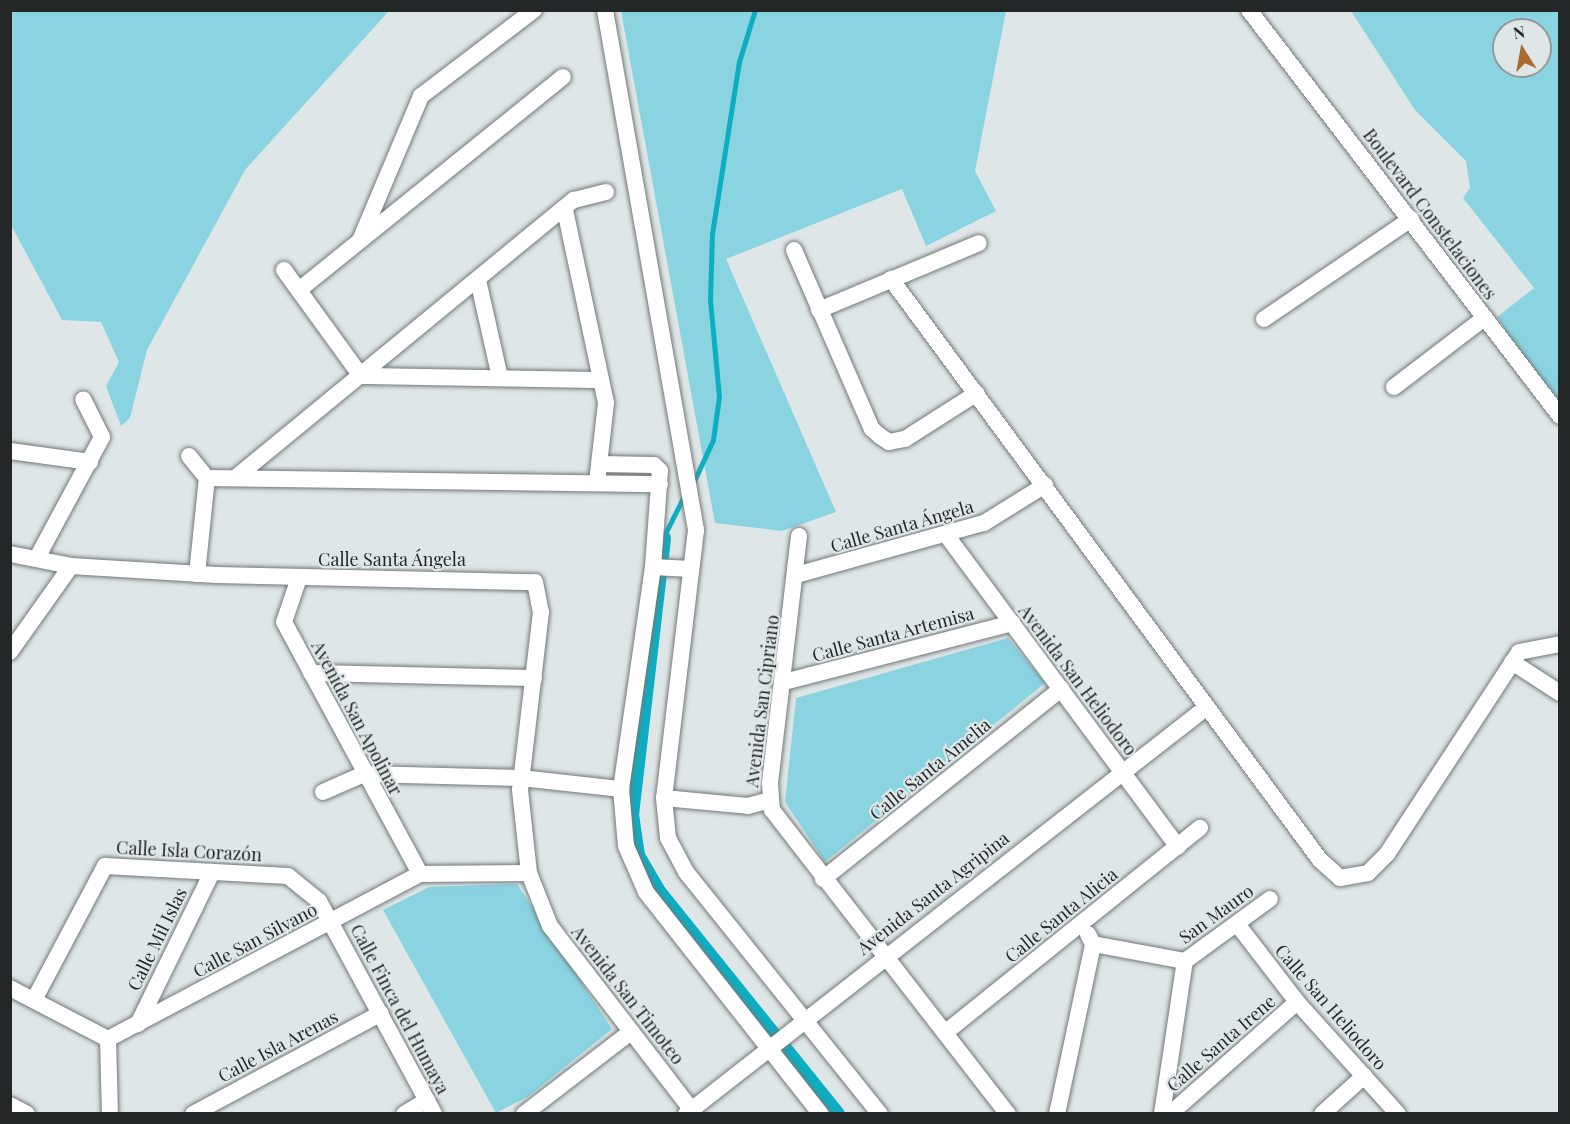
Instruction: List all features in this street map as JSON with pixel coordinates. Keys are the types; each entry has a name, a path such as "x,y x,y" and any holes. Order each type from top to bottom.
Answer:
{"street":[{"path":"360,241 421,96 534,10"},
{"path":"605,10 696,530 664,798 675,856 800,1022 880,1113"},
{"name":"Boulevard Constelaciones","path":"1249,10 1266,35 1411,219 1483,319 1560,416"},
{"path":"299,290 563,76"},
{"path":"235,478 564,210 582,197 606,192"},
{"path":"564,210 606,404 597,482"},
{"path":"1263,319 1411,219"},
{"path":"819,310 979,243"},
{"path":"794,250 872,429 889,442 905,439 977,393"},
{"path":"284,270 361,376"},
{"path":"891,279 1320,860 1340,878 1350,879 1368,873 1387,854 1512,662 1525,648 1560,644"},
{"path":"478,280 500,378"},
{"path":"1394,387 1483,319"},
{"path":"361,376 602,381"},
{"path":"38,556 90,462 101,428 83,399"},
{"path":"10,451 90,462"},
{"path":"189,456 207,478 197,574"},
{"path":"600,464 654,465 660,484 653,567 621,789 626,846 646,892 774,1044 821,1113"},
{"path":"207,478 660,484"},
{"name":"Calle Santa Ángela","path":"796,575 947,536 984,524 1045,485"},
{"name":"Avenida San Cipriano","path":"799,536 770,800 780,827 946,1032 1008,1113"},
{"name":"Avenida San Heliodoro","path":"947,536 1179,846"},
{"name":"Calle Santa Ángela","path":"10,554 38,556 71,566 197,574 299,578 527,579 539,588 541,612"},
{"path":"11,651 71,566"},
{"path":"653,567 691,569"},
{"name":"Avenida San Apolinar","path":"299,578 283,618 364,774 420,874"},
{"name":"Avenida San Timoteo","path":"541,612 521,778 520,820 529,873 550,926 691,1112"},
{"name":"Calle Santa Artemisa","path":"784,682 1012,623"},
{"path":"1512,662 1560,693"},
{"path":"311,673 534,678"},
{"name":"Calle Santa Amelia","path":"823,879 1061,689"},
{"name":"Avenida Santa Agripina","path":"691,1112 800,1022 1121,770 1207,707"},
{"path":"323,792 364,774 521,778 621,789"},
{"path":"664,798 748,806 770,800"},
{"name":"Calle Santa Alicia","path":"946,1032 1200,828"},
{"name":"Calle Isla Corazón","path":"34,1000 98,870 105,866 296,879 312,891 332,922"},
{"name":"Calle Mil Islas","path":"138,1024 212,872"},
{"name":"Calle San Silvano","path":"108,1039 420,874 529,873"},
{"name":"San Mauro","path":"1185,961 1238,924 1270,898"},
{"name":"Calle Finca del Humaya","path":"332,922 430,1107"},
{"path":"1057,1113 1093,944 1082,923"},
{"name":"Calle San Heliodoro","path":"1238,924 1297,1002 1398,1113"},
{"path":"1093,944 1185,961 1162,1113"},
{"path":"10,988 108,1039 110,1113"},
{"name":"Calle Santa Irene","path":"1170,1113 1297,1002"},
{"name":"Calle Isla Arenas","path":"193,1113 381,1013"},
{"path":"524,1113 545,1108 631,1032"},
{"path":"1322,1113 1364,1076"},
{"path":"10,1105 27,1113"},
{"path":"404,1113 430,1107"}],"shaded area":[{"path":"10,11 389,11 245,170 147,350 130,418 121,426 106,386 119,362 101,322 62,320 11,225"},
{"path":"621,11 1006,11 975,171 996,211 926,246 902,189 726,259 836,512 782,531 715,523"},
{"path":"1351,11 1559,11 1559,408 1497,317 1534,288 1463,198 1470,188 1466,161 1415,110"},
{"path":"1008,638 1045,683 825,862 785,802 796,698"},
{"path":"517,884 612,1029 529,1096 496,1113 383,910 429,887"}],"waterway":[{"path":"694,481 713,440 719,397 710,300 712,234 739,62 755,10"},
{"path":"663,538 684,496"},
{"path":"663,538 631,814 637,855 658,891 837,1114"}]}
